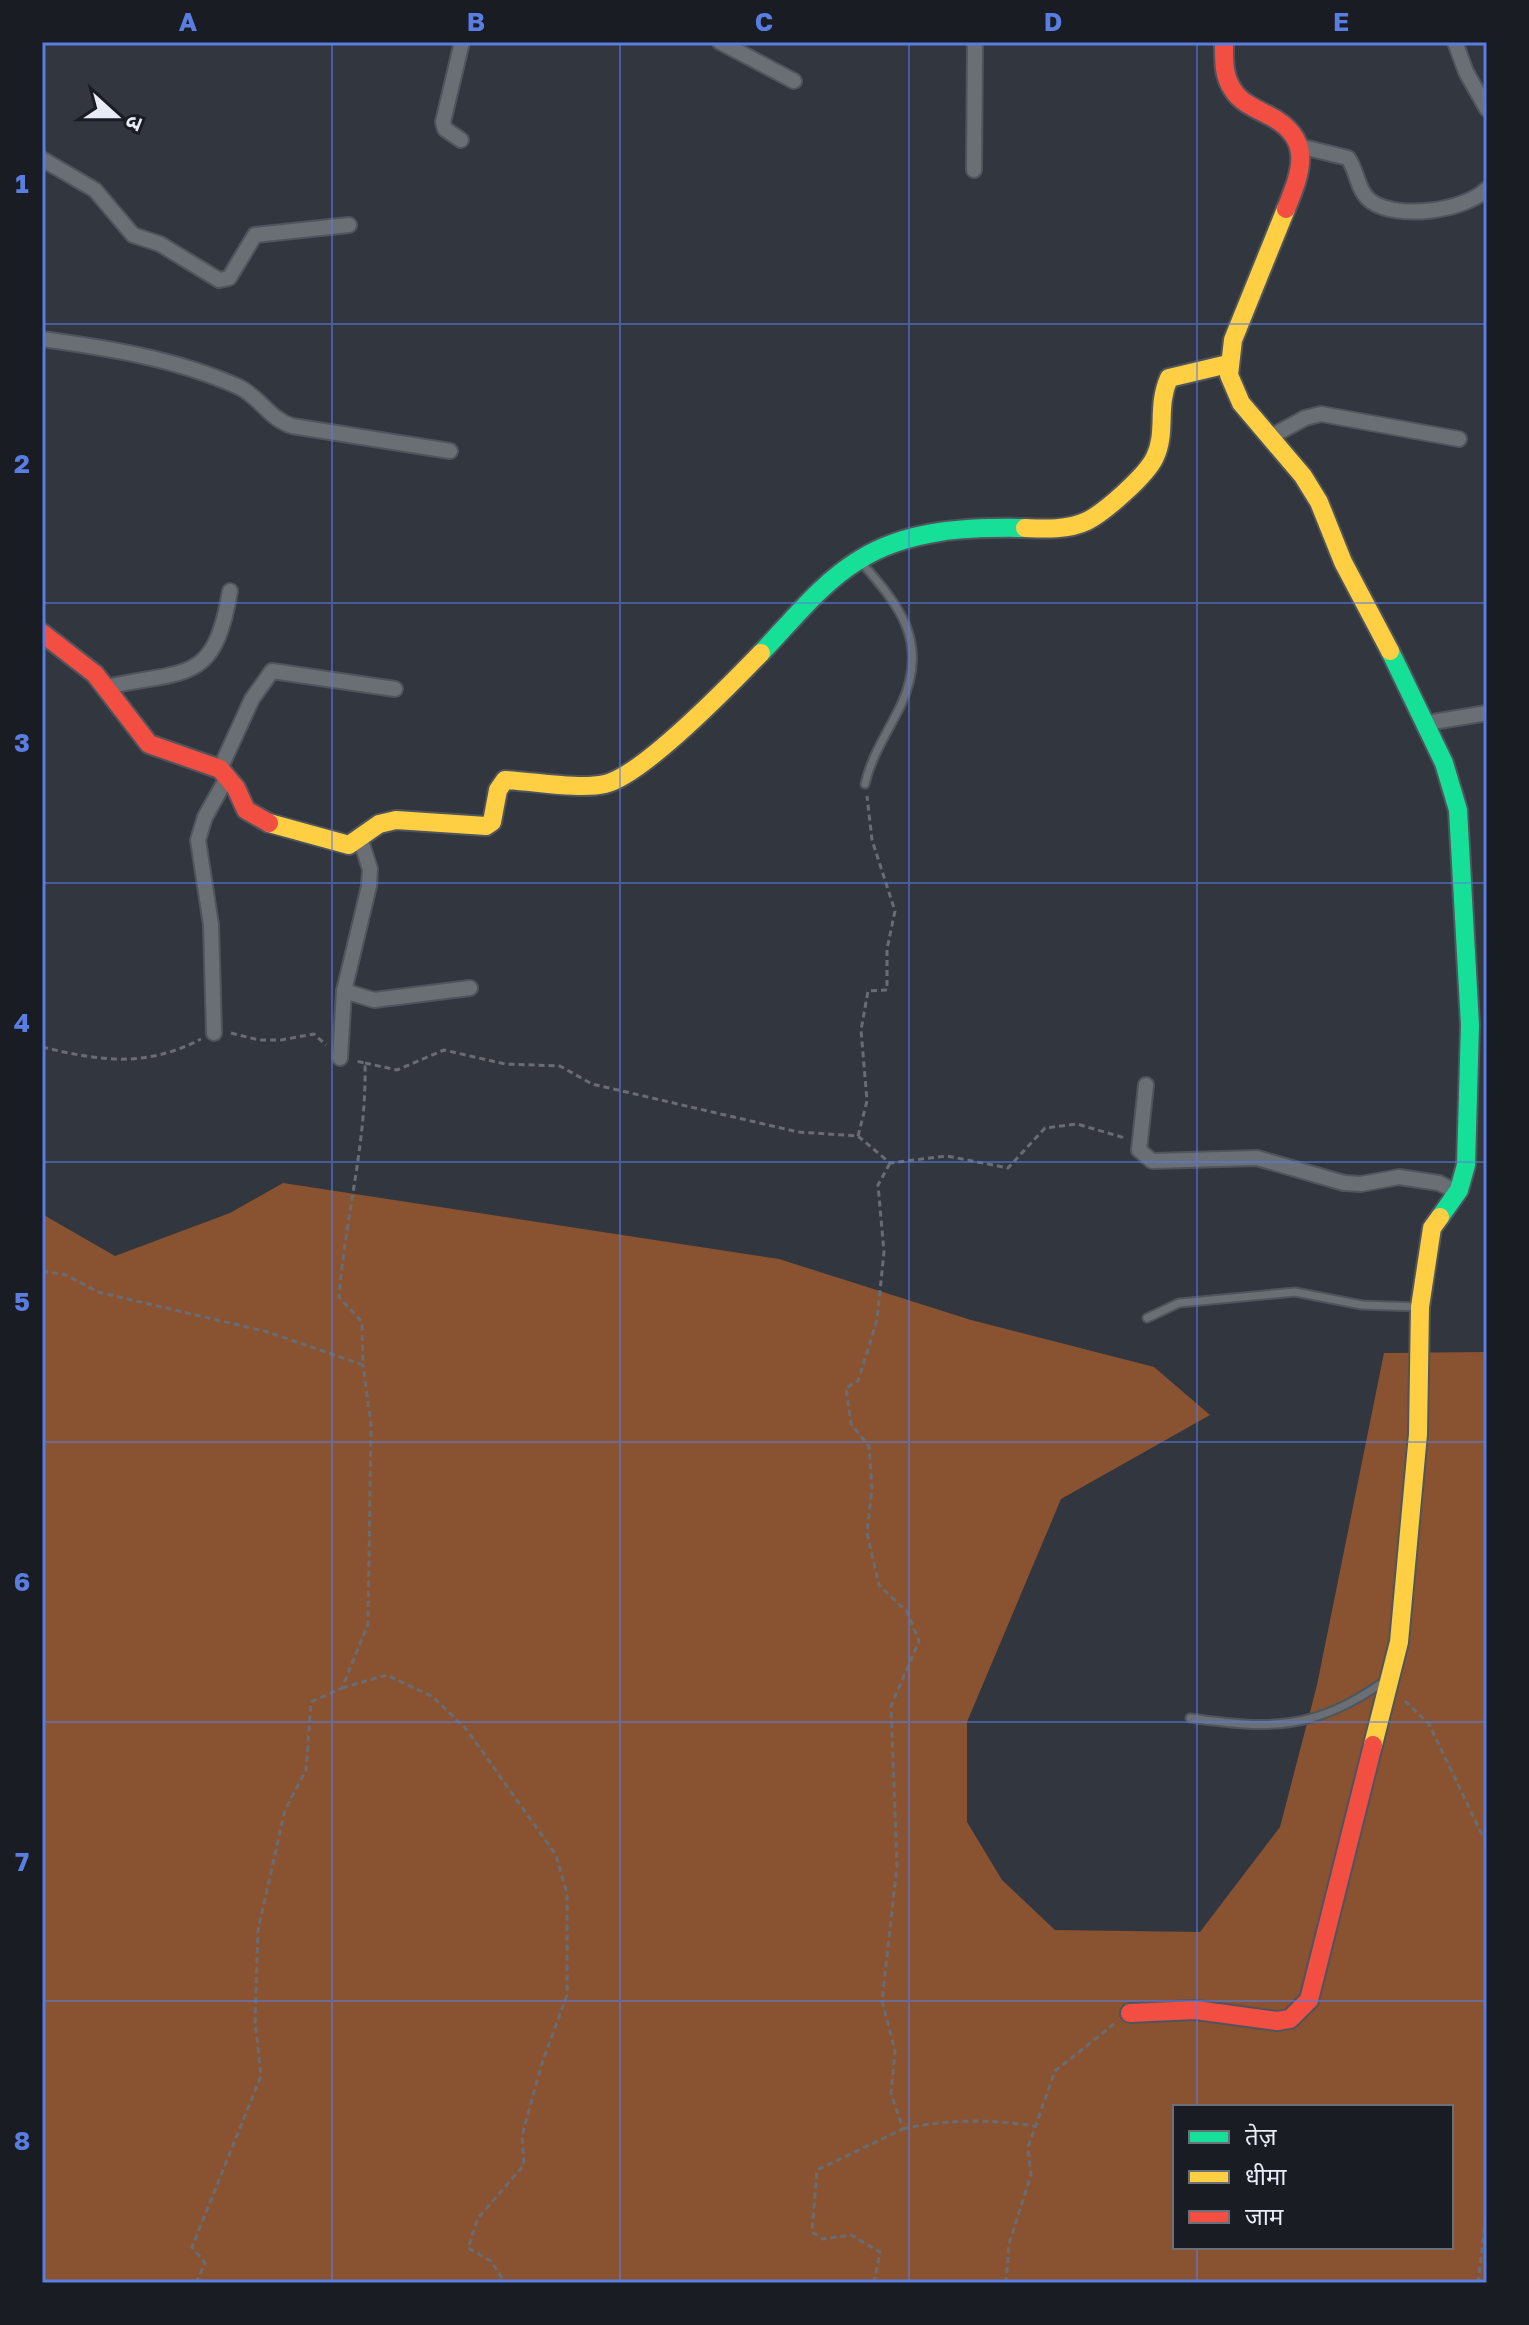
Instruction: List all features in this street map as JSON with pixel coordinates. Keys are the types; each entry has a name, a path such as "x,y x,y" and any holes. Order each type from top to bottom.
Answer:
{"street":[{"path":"461,140 445,129 443,122 462,42"},
{"path":"720,42 794,81"},
{"path":"974,170 975,42"},
{"path":"1130,2013 1196,2010 1277,2021 1290,2019 1309,2000 1399,1642 1418,1434 1420,1307 1432,1228 1457,1192 1466,1165 1470,1025 1458,810 1444,763 1427,723 1343,562 1319,502 1303,476 1233,389 1228,364 1233,340 1301,173 1303,147 1289,125 1233,94 1223,76 1224,42"},
{"path":"1455,42 1487,109"},
{"path":"1303,147 1348,158 1363,193 1373,203 1382,206 1426,212 1463,205 1484,195"},
{"path":"42,159 95,190 133,235 160,244 219,280 229,278 255,235 349,225"},
{"path":"42,339 135,354 240,388 274,418 292,426 450,451"},
{"path":"42,633 88,668 106,687 132,728 149,744 224,772 246,810 264,822 349,845 361,841 374,826 390,821 489,826 498,790 505,780 602,785 616,782 712,704 824,588 858,560 907,538 941,530 979,527 1054,529 1087,521 1125,491 1155,458 1161,435 1160,398 1169,378 1228,364"},
{"path":"1270,437 1305,418 1321,414 1459,439"},
{"path":"106,687 184,672 207,658 224,626 230,591"},
{"path":"214,1033 211,925 198,840 260,684 272,671 395,689"},
{"path":"1427,723 1487,713"},
{"path":"340,1058 344,991 369,886 370,869 361,841"},
{"path":"344,991 374,1000 470,988"},
{"path":"1146,1085 1139,1142 1141,1155 1161,1163 1257,1158 1344,1183 1361,1184 1399,1177 1439,1183 1457,1192"}],"lane":[{"path":"858,560 895,601 908,628 913,650 902,703 871,761 865,784"},
{"path":"1147,1318 1168,1306 1193,1300 1295,1292 1362,1305 1420,1307"},
{"path":"1190,1718 1258,1727 1297,1723 1347,1706 1390,1680"}],"path":[{"path":"858,1136 867,1101 861,1030 868,991 887,990 887,949 895,911 872,840 865,784"},
{"path":"42,1047 74,1054 145,1061 176,1052 214,1033 237,1033 259,1040 314,1034 340,1058 397,1070 444,1050 505,1064 560,1066 592,1084 798,1132 858,1136 890,1163 947,1156 1008,1168 1045,1128 1077,1124 1139,1142"},
{"path":"342,1688 368,1624 371,1425 363,1365 362,1322 339,1297 346,1224 366,1110 365,1063"},
{"path":"890,1163 878,1185 884,1252 877,1320 858,1381 846,1388 851,1424 869,1446 872,1488 867,1533 879,1585 907,1612 919,1641 891,1706 897,1866 882,2001 895,2051 891,2093 903,2129"},
{"path":"42,1271 66,1275 98,1292 268,1332 363,1365"},
{"path":"196,2283 205,2263 192,2247 261,2076 255,2020 258,1930 285,1810 306,1770 311,1702 342,1688 387,1675 433,1697 467,1730 518,1797 556,1855 567,1894 567,1995 541,2066 522,2136 524,2165 478,2218 468,2248 491,2261 505,2283"},
{"path":"1390,1680 1429,1724 1487,1845"},
{"path":"1006,2283 1009,2244 1031,2175 1028,2147 1055,2071 1130,2013"},
{"path":"874,2283 880,2252 851,2235 823,2239 812,2232 817,2170 903,2129 930,2123 998,2120 1035,2126"},
{"path":"1478,2283 1487,2205"}],"shaded area":[{"path":"283,1183 779,1259 971,1320 1154,1367 1210,1415 1061,1499 967,1722 967,1822 1002,1880 1055,1930 1200,1932 1280,1827 1317,1685 1384,1353 1487,1352 1487,2283 42,2283 42,1214 115,1256 230,1213"}],"traffic: fast":[{"path":"761,653 832,580 878,550 939,532 1025,528"},
{"path":"1390,651 1444,763 1458,810 1470,1025 1466,1165 1459,1190 1440,1217"}],"traffic: slow":[{"path":"1286,209 1233,340 1229,375 1241,403 1303,476 1319,502 1343,562 1390,651"},
{"path":"1025,528 1080,524 1114,502 1151,465 1159,448 1163,399 1169,378 1228,364"},
{"path":"269,823 349,845 379,824 396,820 486,826 492,822 498,790 505,780 594,786 621,777 686,727 761,653"},
{"path":"1373,1745 1399,1642 1418,1434 1420,1307 1432,1228 1440,1217"}],"traffic: jam":[{"path":"1224,42 1226,73 1236,94 1283,124 1298,145 1299,168 1286,209"},
{"path":"42,633 95,674 149,744 220,769 236,788 246,810 269,823"},
{"path":"1130,2013 1196,2010 1277,2021 1290,2019 1309,2000 1373,1745"}]}
